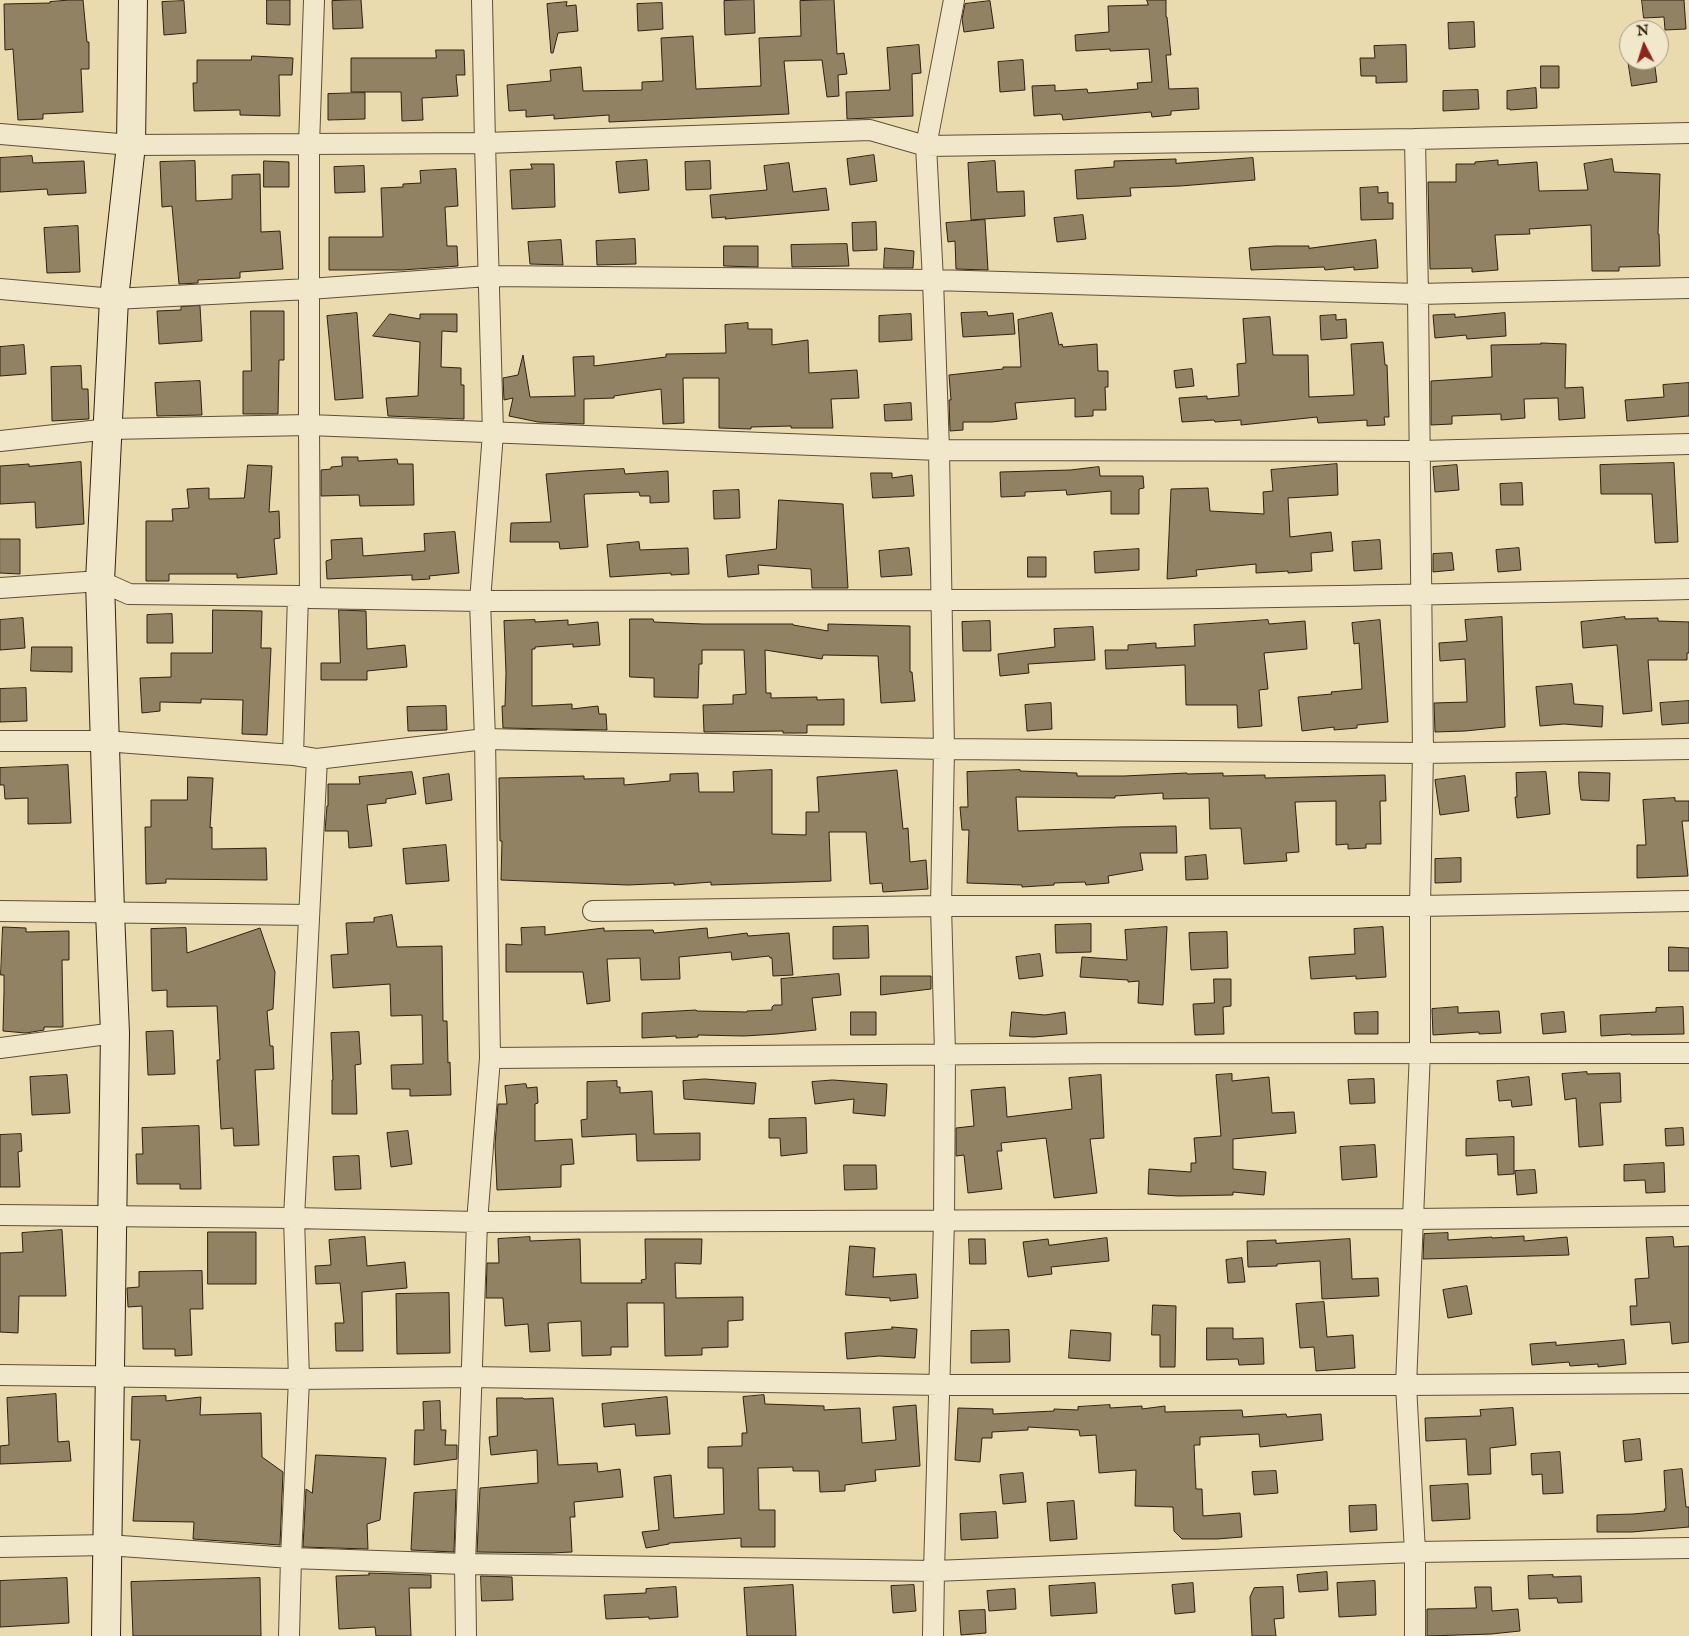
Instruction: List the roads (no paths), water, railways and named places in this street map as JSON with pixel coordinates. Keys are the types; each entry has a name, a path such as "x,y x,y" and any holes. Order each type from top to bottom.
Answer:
{"main road":[{"path":"106,1636 115,1033 100,581 114,299 131,145 133,0"}],"street":[{"path":"293,755 304,597 309,425 309,145 314,0"},
{"path":"466,1636 465,1564 477,1222 490,1058 485,739 480,601 493,433 482,0"},
{"path":"933,1636 944,1221 945,1053 941,906 944,749 939,450 926,146 954,0"},
{"path":"0,134 131,145 309,145 485,143 870,130 926,146 1689,133"},
{"path":"1415,139 1423,753 1420,1051 1406,1386 1415,1552 1415,1636"},
{"path":"0,290 114,299 309,289 488,276 933,280 1418,294 1689,288"},
{"path":"0,441 108,429 309,425 939,450 1420,451 1689,444"},
{"path":"0,588 100,581 129,594 480,601 942,600 1422,595 1689,589"},
{"path":"0,741 104,741 293,755 318,759 485,739 944,749 1423,753 1689,749"},
{"path":"289,1636 299,1380 294,1218 318,759"},
{"path":"593,911 941,906 1420,906 1689,901"},
{"path":"0,911 309,916"},
{"path":"0,1048 115,1033"},
{"path":"490,1058 945,1053 1420,1051 1689,1053"},
{"path":"0,1215 477,1222 1413,1219 1689,1216"},
{"path":"0,1375 299,1380 471,1377 940,1385 1406,1386 1689,1383"},
{"path":"0,1547 107,1545 291,1558 465,1564 934,1571 1415,1552 1689,1548"}]}
